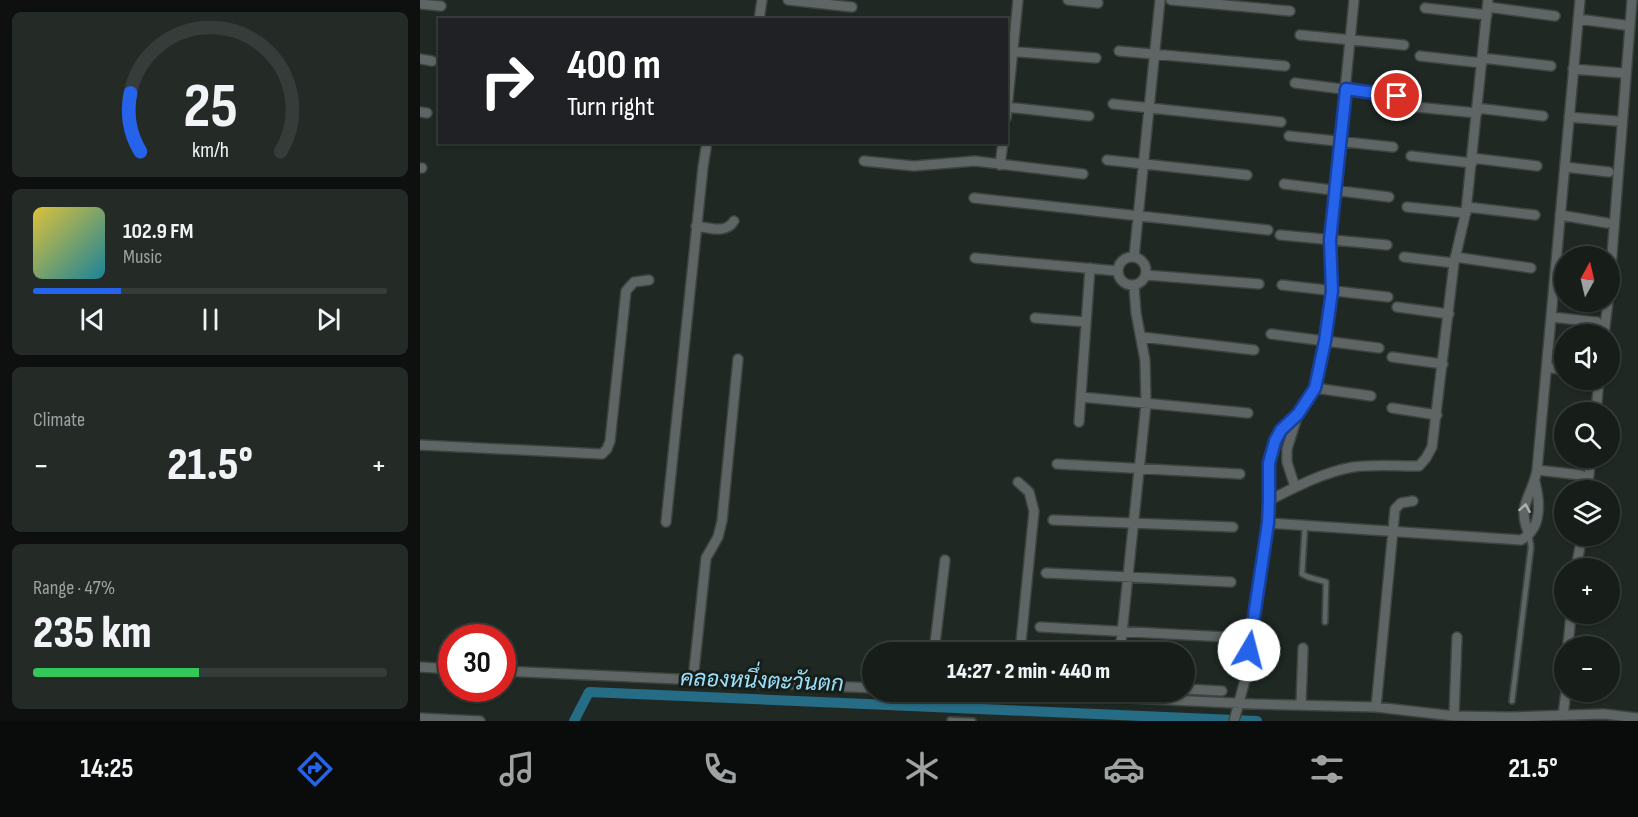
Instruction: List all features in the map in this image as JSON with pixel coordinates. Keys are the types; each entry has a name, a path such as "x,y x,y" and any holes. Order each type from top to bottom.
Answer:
{"street":[{"path":"759,18 762,0"},
{"path":"788,0 852,7"},
{"path":"1008,88 1010,51 1018,0"},
{"path":"1068,0 1098,3"},
{"path":"1134,257 1160,0"},
{"path":"1171,0 1290,11"},
{"path":"1234,721 1248,663 1268,523 1269,463 1281,430 1298,414 1315,388 1325,341 1332,291 1330,240 1354,0"},
{"path":"1560,246 1560,215 1580,0"},
{"path":"1613,246 1632,0"},
{"path":"420,4 441,6"},
{"path":"1425,8 1488,7 1555,16"},
{"path":"1269,500 1295,487 1355,466 1419,466 1432,447 1455,260 1466,210 1488,7"},
{"path":"1578,19 1624,26"},
{"path":"1300,35 1404,45"},
{"path":"1010,51 1096,58"},
{"path":"1119,51 1285,66"},
{"path":"1420,56 1551,66"},
{"path":"420,59 432,61"},
{"path":"1573,69 1622,73"},
{"path":"1295,83 1397,96"},
{"path":"1113,104 1281,122"},
{"path":"1008,107 1089,116"},
{"path":"1416,107 1544,116"},
{"path":"1569,117 1616,121"},
{"path":"1289,136 1393,147"},
{"path":"666,522 696,226 707,144"},
{"path":"1000,165 1003,144"},
{"path":"1411,156 1537,166"},
{"path":"1107,160 1144,162 1247,175"},
{"path":"864,161 914,166 964,161 1083,174"},
{"path":"1564,167 1609,172"},
{"path":"1284,183 1389,197"},
{"path":"974,198 1268,230"},
{"path":"1407,207 1535,215"},
{"path":"1560,215 1608,223"},
{"path":"696,226 725,229 734,221"},
{"path":"1280,235 1387,245"},
{"path":"1134,257 1145,263 1146,275 1142,283 1134,286 1122,282 1118,271 1123,260 1134,257"},
{"path":"1404,257 1531,268"},
{"path":"975,258 1118,271"},
{"path":"1079,422 1090,268"},
{"path":"1146,275 1259,284"},
{"path":"420,445 602,454 610,441 626,291 634,282 649,280"},
{"path":"1282,285 1388,297"},
{"path":"1121,642 1146,404 1145,360 1136,313 1134,286"},
{"path":"1529,534 1523,515 1537,470 1554,300"},
{"path":"1397,307 1449,314"},
{"path":"1551,317 1597,322"},
{"path":"1035,318 1086,322"},
{"path":"1270,334 1379,348"},
{"path":"1142,337 1254,350"},
{"path":"1392,357 1443,364"},
{"path":"693,680 706,558 716,540 722,522 738,359"},
{"path":"1546,368 1554,369"},
{"path":"1315,388 1371,396"},
{"path":"1081,397 1248,413"},
{"path":"1392,408 1437,415"},
{"path":"1295,487 1287,462 1287,449 1298,414"},
{"path":"1057,464 1240,474"},
{"path":"1537,470 1581,476"},
{"path":"1018,482 1029,492 1034,511 1021,642"},
{"path":"1268,523 1521,540 1529,534 1536,523 1539,512 1539,499 1534,482"},
{"path":"1376,707 1397,506 1401,502 1413,501"},
{"path":"1053,520 1233,527"},
{"path":"935,642 945,560"},
{"path":"1046,573 1231,582"},
{"path":"1040,627 1226,637"},
{"path":"1455,716 1457,638"},
{"path":"1301,705 1303,648"},
{"path":"420,667 438,668"},
{"path":"516,672 862,688"},
{"path":"1195,690 1222,692"},
{"path":"1187,702 1376,707 1455,716 1604,714 1638,718"},
{"path":"1563,715 1565,702"},
{"path":"420,718 480,721"}],"lane":[{"path":"1305,524 1302,574 1326,582 1324,622"},
{"path":"1512,701 1531,547 1529,534"},
{"path":"950,720 973,721"}],"waterway":[{"name":"คลองหนึ่งตะวันตก","path":"574,721 589,692 1257,721"}],"route":[{"path":"1249,650 1268,523 1269,463 1275,441 1281,430 1298,414 1315,388 1325,341 1332,291 1330,240 1346,89 1397,96"}]}
